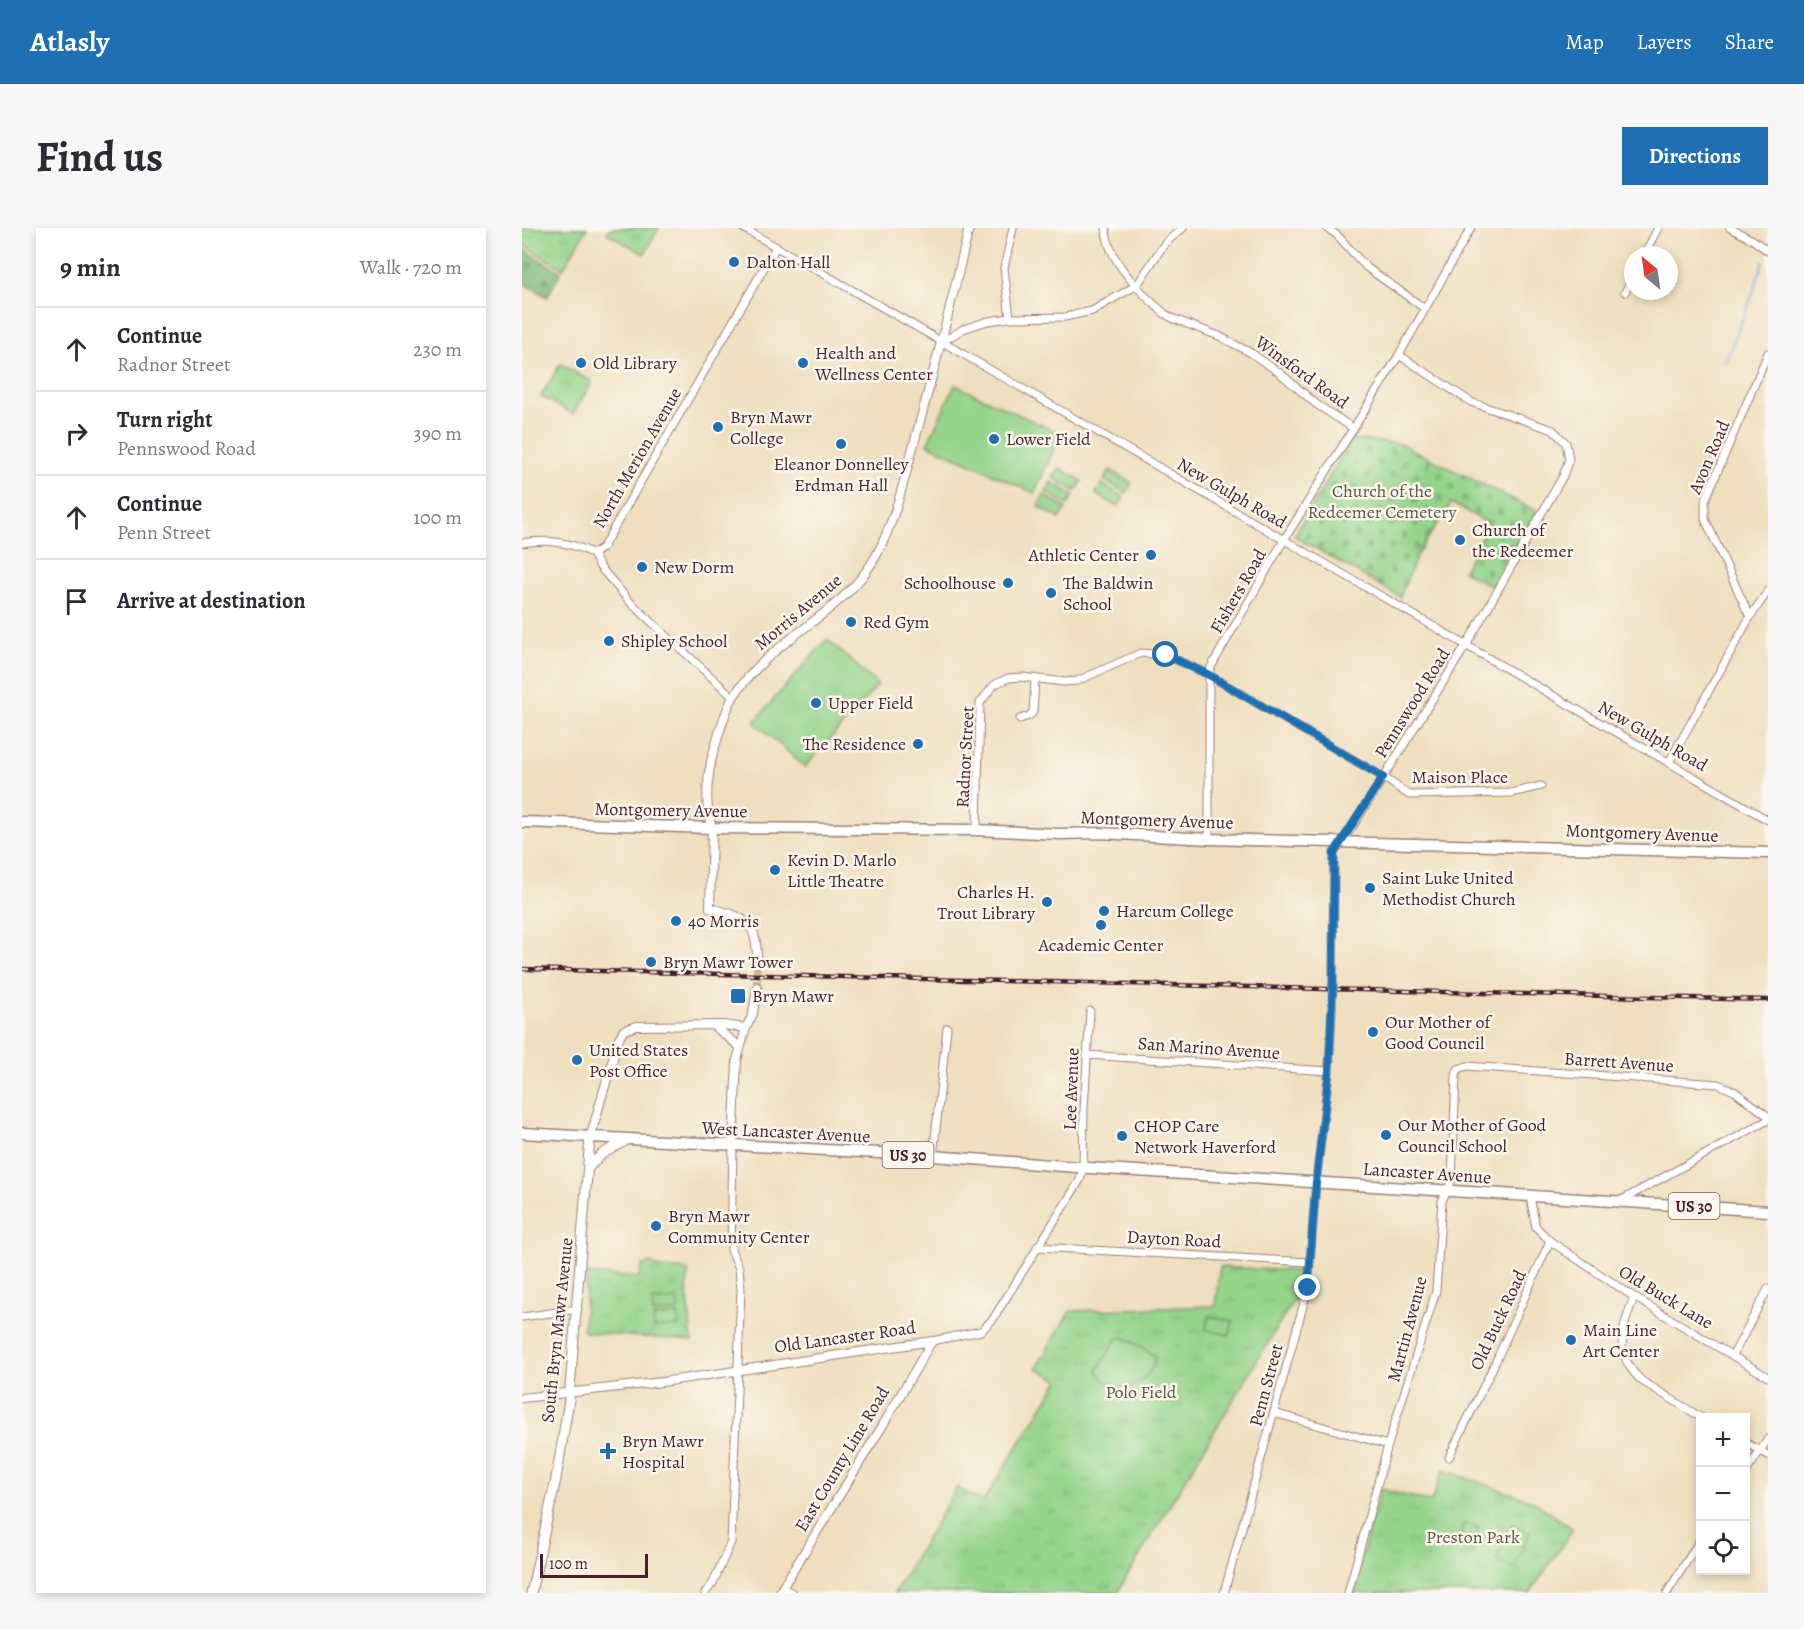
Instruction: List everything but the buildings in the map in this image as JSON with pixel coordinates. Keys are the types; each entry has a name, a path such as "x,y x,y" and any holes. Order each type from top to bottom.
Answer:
{"main road":[{"name":"Montgomery Avenue","path":"525,822 712,828 1100,833 1209,839 1768,853"},
{"name":"West Lancaster Avenue","path":"522,1133 933,1156 1083,1168"},
{"name":"South Bryn Mawr Avenue","path":"531,1593 557,1476 570,1391 590,1138"},
{"path":"588,1168 602,1154 627,1140"},
{"name":"Lancaster Avenue","path":"1083,1168 1768,1211"}],"street":[{"name":"New Gulph Road","path":"743,228 1768,820"},
{"name":"Morris Avenue","path":"757,963 757,944 751,928 733,914 710,908 712,828 709,817 708,785 711,758 733,697 768,657 838,602 858,583 876,557 892,521 942,342 969,228"},
{"path":"1010,318 1004,268 1013,228"},
{"name":"Winsford Road","path":"1106,228 1107,242 1114,259 1165,314 1251,352 1316,404 1353,428"},
{"path":"942,342 963,329 988,321 1010,318 1065,317 1092,311 1137,285 1165,243 1183,228"},
{"path":"1327,228 1337,235 1366,267 1424,308"},
{"name":"Fishers Road","path":"1209,839 1209,675 1211,667 1284,540 1399,356 1471,228"},
{"path":"1649,246 1658,228"},
{"path":"1730,228 1768,251"},
{"name":"North Merion Avenue","path":"522,543 548,541 581,547 593,554 603,547 776,247"},
{"name":"Avon Road","path":"1750,617 1705,519 1704,510 1705,501 1768,353"},
{"name":"Pennswood Road","path":"1316,1182 1329,1071 1333,977 1334,853 1467,645 1563,476 1569,459 1566,443 1553,430 1471,402 1399,356"},
{"path":"593,554 600,567 631,603 733,697"},
{"path":"1669,762 1750,617 1768,591"},
{"name":"Radnor Street","path":"977,830 980,704 993,685 1008,678 1077,681 1141,653 1166,655 1209,675 1383,777"},
{"path":"1020,718 1025,718 1033,712 1035,679"},
{"name":"Maison Place","path":"1383,777 1409,795 1511,793 1541,786"},
{"path":"705,1593 713,1583 731,1542 741,1275 731,1250 730,1239 733,1145 737,1060 746,1028 753,1014 757,987"},
{"name":"Lee Avenue","path":"1083,1168 1090,1011"},
{"path":"590,1138 619,1038 624,1030 637,1026 713,1025 746,1028"},
{"path":"713,1025 740,1047"},
{"path":"933,1156 947,1028"},
{"name":"San Marino Avenue","path":"1087,1055 1329,1071"},
{"name":"Barrett Avenue","path":"1459,1068 1467,1066 1718,1084 1738,1094 1768,1116"},
{"name":"Martin Avenue","path":"1348,1593 1388,1445 1436,1291 1442,1201 1452,1180 1456,1075 1459,1068"},
{"path":"1619,1201 1768,1120"},
{"name":"Old Lancaster Road","path":"522,1398 662,1382 932,1341 981,1331 1001,1307 1080,1180 1083,1168"},
{"name":"Penn Street","path":"1224,1593 1308,1288 1316,1182"},
{"path":"1530,1197 1536,1227 1550,1241"},
{"name":"Old Buck Lane","path":"1550,1241 1634,1297 1768,1377"},
{"name":"Old Buck Road","path":"1449,1457 1506,1340 1550,1241"},
{"name":"Dayton Road","path":"1037,1247 1310,1262"},
{"path":"1733,1355 1768,1289"},
{"path":"1634,1297 1623,1325 1621,1340 1627,1363 1642,1381 1696,1414"},
{"path":"522,1317 578,1310"},
{"name":"East County Line Road","path":"781,1591 932,1341"},
{"path":"1274,1413 1388,1445"},
{"path":"1750,1467 1768,1439"},
{"path":"1750,1446 1768,1455"},
{"path":"1666,1593 1696,1548"},
{"path":"781,1591 793,1593"}],"green space":[{"path":"522,228 587,228 563,269 522,244"},
{"path":"610,228 659,228 644,254 607,233"},
{"path":"522,249 561,272 547,297 522,282"},
{"path":"560,364 592,382 573,414 541,396"},
{"name":"Lower Field","path":"955,385 1061,434 1034,493 927,444"},
{"name":"Church of the Redeemer Cemetery","path":"1352,439 1401,444 1537,511 1495,588 1463,571 1489,524 1451,503 1418,553 1400,597 1294,536"},
{"path":"1059,468 1082,481 1076,491 1053,478"},
{"path":"1110,470 1132,483 1126,493 1104,480"},
{"path":"1051,482 1074,495 1068,505 1046,492"},
{"path":"1102,484 1124,497 1118,507 1096,494"},
{"path":"1044,495 1066,508 1060,519 1038,506"},
{"name":"Upper Field","path":"827,639 878,685 805,767 754,722"},
{"path":"650,1263 660,1268 688,1270 687,1290 692,1341 583,1332 587,1274 639,1278 642,1265"},
{"name":"Polo Field","path":"1220,1267 1301,1271 1296,1296 1117,1593 894,1593 957,1487 983,1502 1059,1380 1036,1368 1070,1311 1215,1306"},
{"path":"677,1299 678,1311 653,1313 652,1301"},
{"path":"678,1315 679,1326 654,1328 653,1317"},
{"path":"1209,1316 1233,1321 1229,1335 1206,1330"},
{"path":"1123,1337 1156,1356 1146,1376 1130,1386 1121,1387 1112,1385 1097,1370 1117,1339"},
{"name":"Preston Park","path":"1443,1470 1533,1501 1573,1529 1530,1593 1352,1593 1380,1489 1431,1502"},
{"path":"1463,1524 1478,1527 1473,1552 1458,1548"},
{"path":"1512,1524 1530,1532 1514,1568 1496,1561"}],"waterway":[{"path":"1725,362 1763,262"}],"tunnel":[{"path":"757,963 757,987"}],"railway":[{"path":"522,969 1768,1000"}],"place":[{"name":"Dalton Hall","path":"734,262"},
{"name":"Old Library","path":"581,363"},
{"name":"Health and Wellness Center","path":"803,363"},
{"name":"Bryn Mawr College","path":"718,427"},
{"name":"Lower Field","path":"994,439"},
{"name":"Eleanor Donnelley Erdman Hall","path":"841,444"},
{"name":"Church of the Redeemer","path":"1460,540"},
{"name":"Athletic Center","path":"1151,555"},
{"name":"New Dorm","path":"642,567"},
{"name":"Schoolhouse","path":"1008,583"},
{"name":"The Baldwin School","path":"1051,593"},
{"name":"Red Gym","path":"851,622"},
{"name":"Shipley School","path":"609,641"},
{"name":"Upper Field","path":"816,703"},
{"name":"The Residence","path":"918,744"},
{"name":"Kevin D. Marlo Little Theatre","path":"775,870"},
{"name":"Saint Luke United Methodist Church","path":"1370,888"},
{"name":"Charles H. Trout Library","path":"1047,902"},
{"name":"Harcum College","path":"1104,911"},
{"name":"40 Morris","path":"676,921"},
{"name":"Academic Center","path":"1101,925"},
{"name":"Bryn Mawr Tower","path":"651,962"},
{"name":"Bryn Mawr","path":"738,996"},
{"name":"Our Mother of Good Council","path":"1373,1032"},
{"name":"United States Post Office","path":"577,1060"},
{"name":"Our Mother of Good Council School","path":"1386,1135"},
{"name":"CHOP Care Network Haverford","path":"1122,1136"},
{"name":"Bryn Mawr Community Center","path":"656,1226"},
{"name":"Main Line Art Center","path":"1571,1340"},
{"name":"Bryn Mawr Hospital","path":"608,1451"}],"route":[{"path":"1166,655 1209,675 1383,777 1334,853 1333,980 1329,1071 1316,1182 1308,1288"}]}
